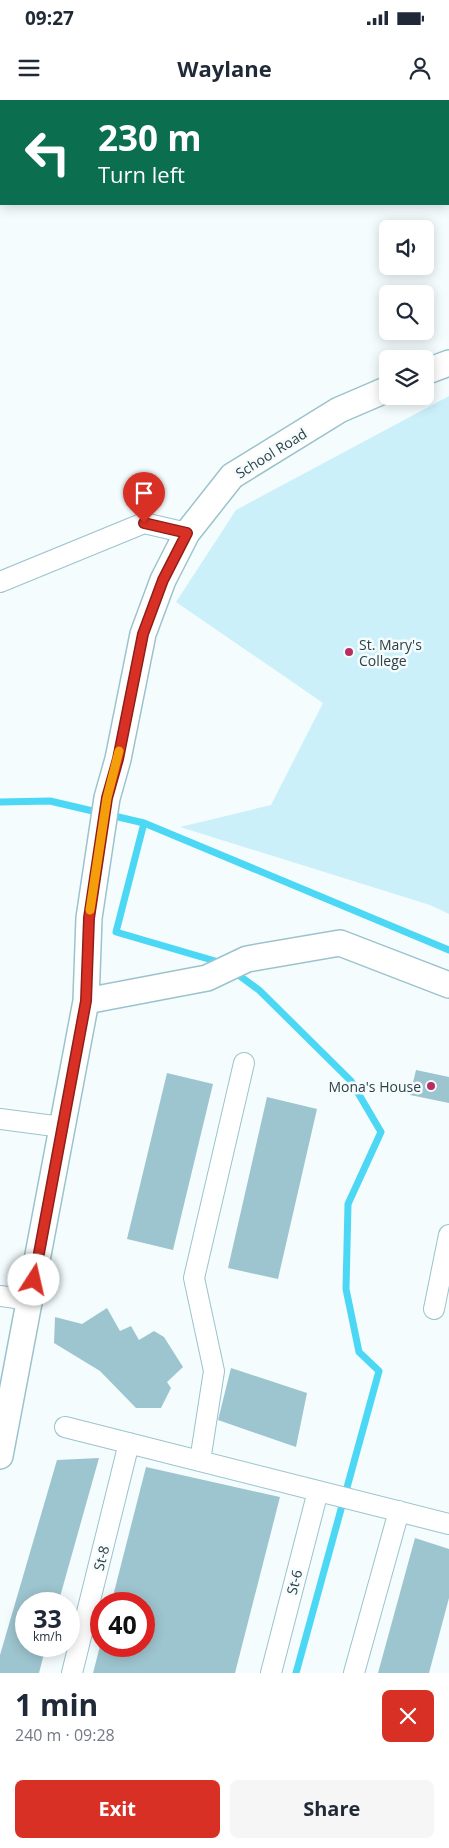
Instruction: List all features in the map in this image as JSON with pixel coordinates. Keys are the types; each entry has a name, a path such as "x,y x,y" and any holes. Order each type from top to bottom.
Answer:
{"street":[{"path":"434,369 449,363"},
{"name":"School Road","path":"0,1456 86,1001 89,918 107,798 118,759 143,634 163,580 187,533 232,476 340,410 379,393"},
{"path":"0,582 144,523 187,533"},
{"path":"86,1001 207,978 247,959 340,943 449,985"},
{"path":"200,1461 214,1370 194,1278 244,1063"},
{"path":"0,1119 62,1128"},
{"path":"434,1309 449,1234"},
{"path":"0,1296 30,1300"},
{"path":"65,1427 449,1524"},
{"name":"St-8","path":"72,1673 129,1443"},
{"name":"St-6","path":"271,1673 318,1491"},
{"path":"354,1673 399,1511"}],"shaded area":[{"name":"St. Mary's College","path":"449,396 449,914 430,905 180,827 271,805 323,703 176,602 236,510"}],"building":[{"name":"Mona's House","path":"416,1070 449,1077 449,1103 410,1095"},
{"path":"167,1073 213,1084 173,1250 127,1239"},
{"path":"267,1097 317,1109 278,1279 228,1268"},
{"path":"107,1308 120,1331 131,1326 139,1340 154,1331 164,1337 183,1367 167,1382 171,1388 161,1408 136,1408 100,1371 54,1343 55,1317 82,1324"},
{"path":"231,1368 307,1393 296,1447 218,1420"},
{"path":"99,1458 61,1592 18,1592 57,1460"},
{"path":"146,1467 280,1497 235,1673 93,1673 97,1657 155,1657 155,1592 114,1592"},
{"path":"415,1538 449,1549 449,1598 429,1673 378,1673"},
{"path":"15,1604 15,1657 43,1657 39,1673 0,1673 0,1655"}],"waterway":[{"path":"0,802 50,801 144,823 449,950"},
{"path":"144,823 116,932 222,963"},
{"path":"233,971 259,990 351,1081 381,1132 348,1204 346,1289 359,1352 379,1371 296,1673"}],"slow traffic":[{"path":"90,910 107,798 119,751"}],"place":[{"name":"St. Mary's College","path":"349,652"},
{"name":"Mona's House","path":"431,1086"}],"route":[{"path":"34,1280 86,1001 89,918 107,798 118,759 143,634 163,580 187,533 144,523"}]}
